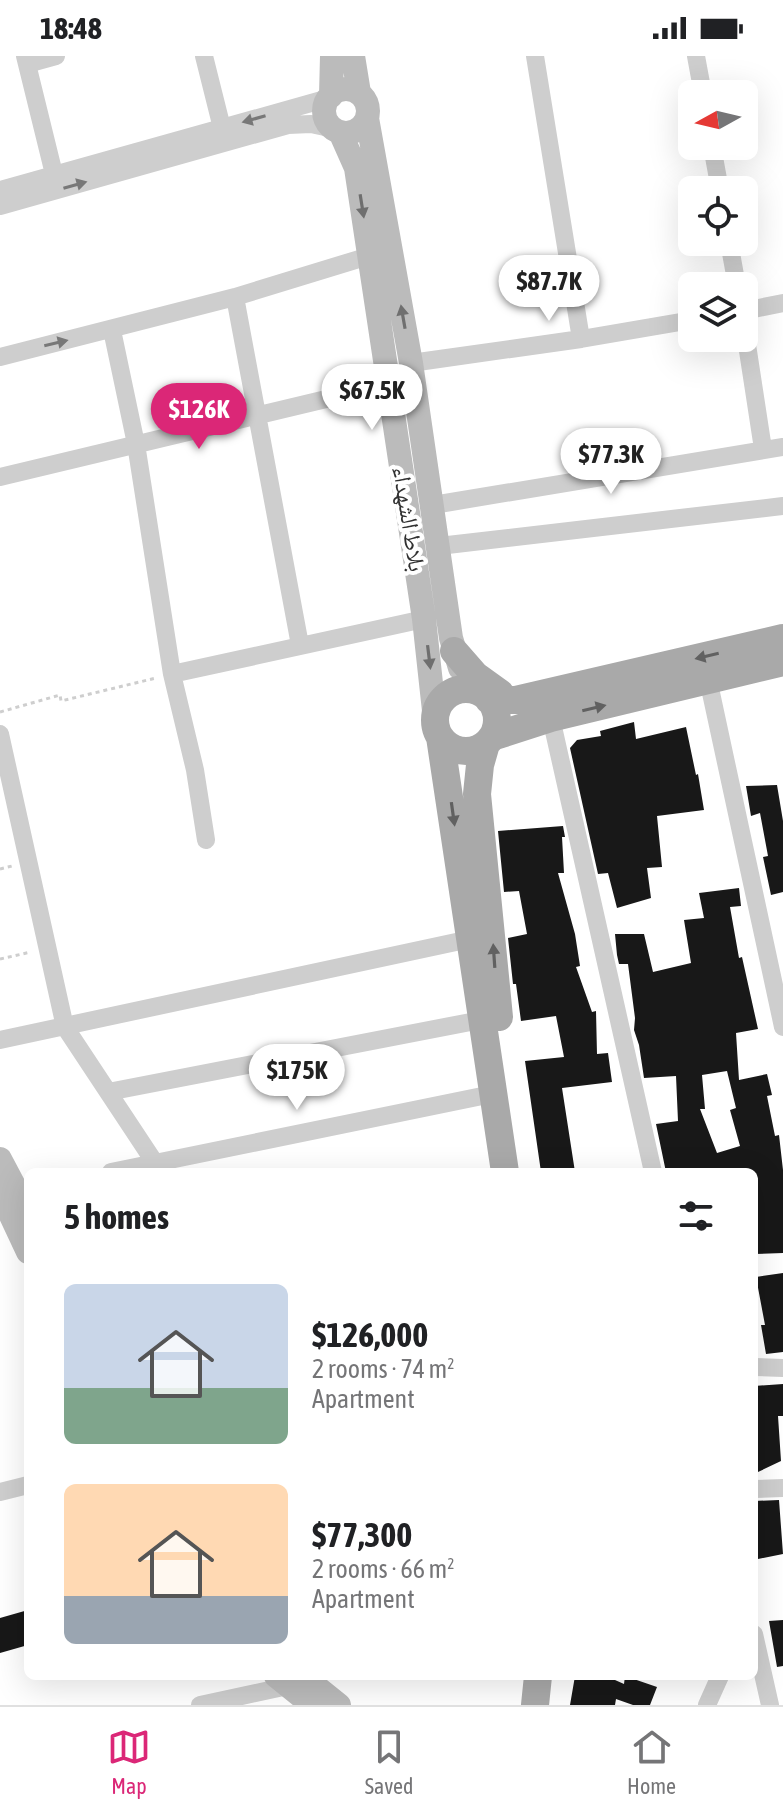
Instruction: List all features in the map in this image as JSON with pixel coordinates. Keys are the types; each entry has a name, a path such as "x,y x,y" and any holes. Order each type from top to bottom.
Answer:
{"main road":[{"path":"332,56 330,97 325,114 337,131 347,133 359,129 367,118 367,104 359,93 353,56"},
{"path":"330,97 347,90 359,93"},
{"name":"بلاط الشهداء","path":"367,118 411,363 454,651 463,674 501,705"},
{"name":"بلاط الشهداء","path":"337,131 356,168 504,1168"},
{"path":"522,1168 497,1004 478,776 497,722 494,707 783,638"},
{"path":"454,651 487,684 501,705"},
{"path":"489,740 479,749 462,751 446,744 437,729 440,704 453,692 470,689 501,705 551,718 783,662"},
{"path":"447,773 459,770 478,776"},
{"path":"0,1159 19,1197 24,1228"},
{"path":"290,1680 312,1705"},
{"path":"291,1680 339,1705"},
{"path":"535,1705 538,1680"},
{"path":"553,1705 556,1680"}],"street":[{"path":"54,174 26,60 56,56"},
{"path":"204,56 222,128"},
{"path":"535,56 581,339"},
{"path":"696,56 700,80"},
{"path":"0,206 296,116 330,97"},
{"path":"0,190 222,128 296,116 337,131"},
{"path":"0,357 235,297 369,256"},
{"path":"235,297 300,645"},
{"path":"758,308 783,303"},
{"path":"411,363 678,322"},
{"path":"112,330 136,444 172,674 195,770 206,840"},
{"path":"748,352 763,449"},
{"path":"0,477 389,384"},
{"path":"433,505 783,447"},
{"path":"439,546 783,506"},
{"path":"172,674 424,619"},
{"path":"708,679 783,1027"},
{"path":"551,718 652,1168"},
{"path":"0,734 65,1027 158,1167 492,1094"},
{"path":"0,1040 470,939"},
{"path":"108,1092 481,1020"},
{"path":"758,1367 783,1368"},
{"path":"0,1492 24,1486"},
{"path":"758,1489 783,1488"},
{"path":"758,1652 770,1705"},
{"path":"200,1705 286,1680"},
{"path":"707,1705 718,1680"}],"path":[{"path":"0,712 60,695 61,701 172,674"},
{"path":"0,959 48,948"}],"building":[{"path":"634,722 636,739 686,727 704,810 657,816 662,867 647,868 651,898 617,908 608,873 598,874 570,748 577,740 601,736 600,731"},
{"path":"777,785 783,821 783,892 771,895 763,857 768,856 760,813 751,816 746,786"},
{"path":"563,826 564,873 558,873 575,934 580,966 576,967 592,1012 596,1011 597,1054 608,1053 612,1082 562,1088 574,1168 540,1168 525,1061 564,1057 556,1016 521,1021 508,938 527,934 519,891 504,892 498,831"},
{"path":"739,888 741,906 730,907 739,958 742,957 758,1029 736,1033 739,1080 767,1074 772,1095 767,1096 775,1136 779,1135 783,1170 783,1253 758,1254 758,1168 665,1168 656,1124 678,1121 676,1076 644,1078 634,1030 628,964 619,964 615,934 644,934 653,972 691,963 684,920 704,918 699,893","holes":["727,1071 736,1108 730,1110 740,1146 717,1153 700,1109 705,1109 702,1075"]},
{"path":"783,1273 783,1352 766,1354 758,1277"},
{"path":"783,1384 783,1416 778,1416 781,1461 758,1472 758,1386"},
{"path":"779,1500 783,1554 758,1559 758,1501"},
{"path":"24,1611 24,1646 0,1653 0,1618"},
{"path":"783,1620 783,1666 777,1667 769,1621"},
{"path":"574,1680 615,1680 624,1684 624,1680 637,1680 657,1687 650,1705 633,1705 616,1699 615,1705 570,1705"}]}
